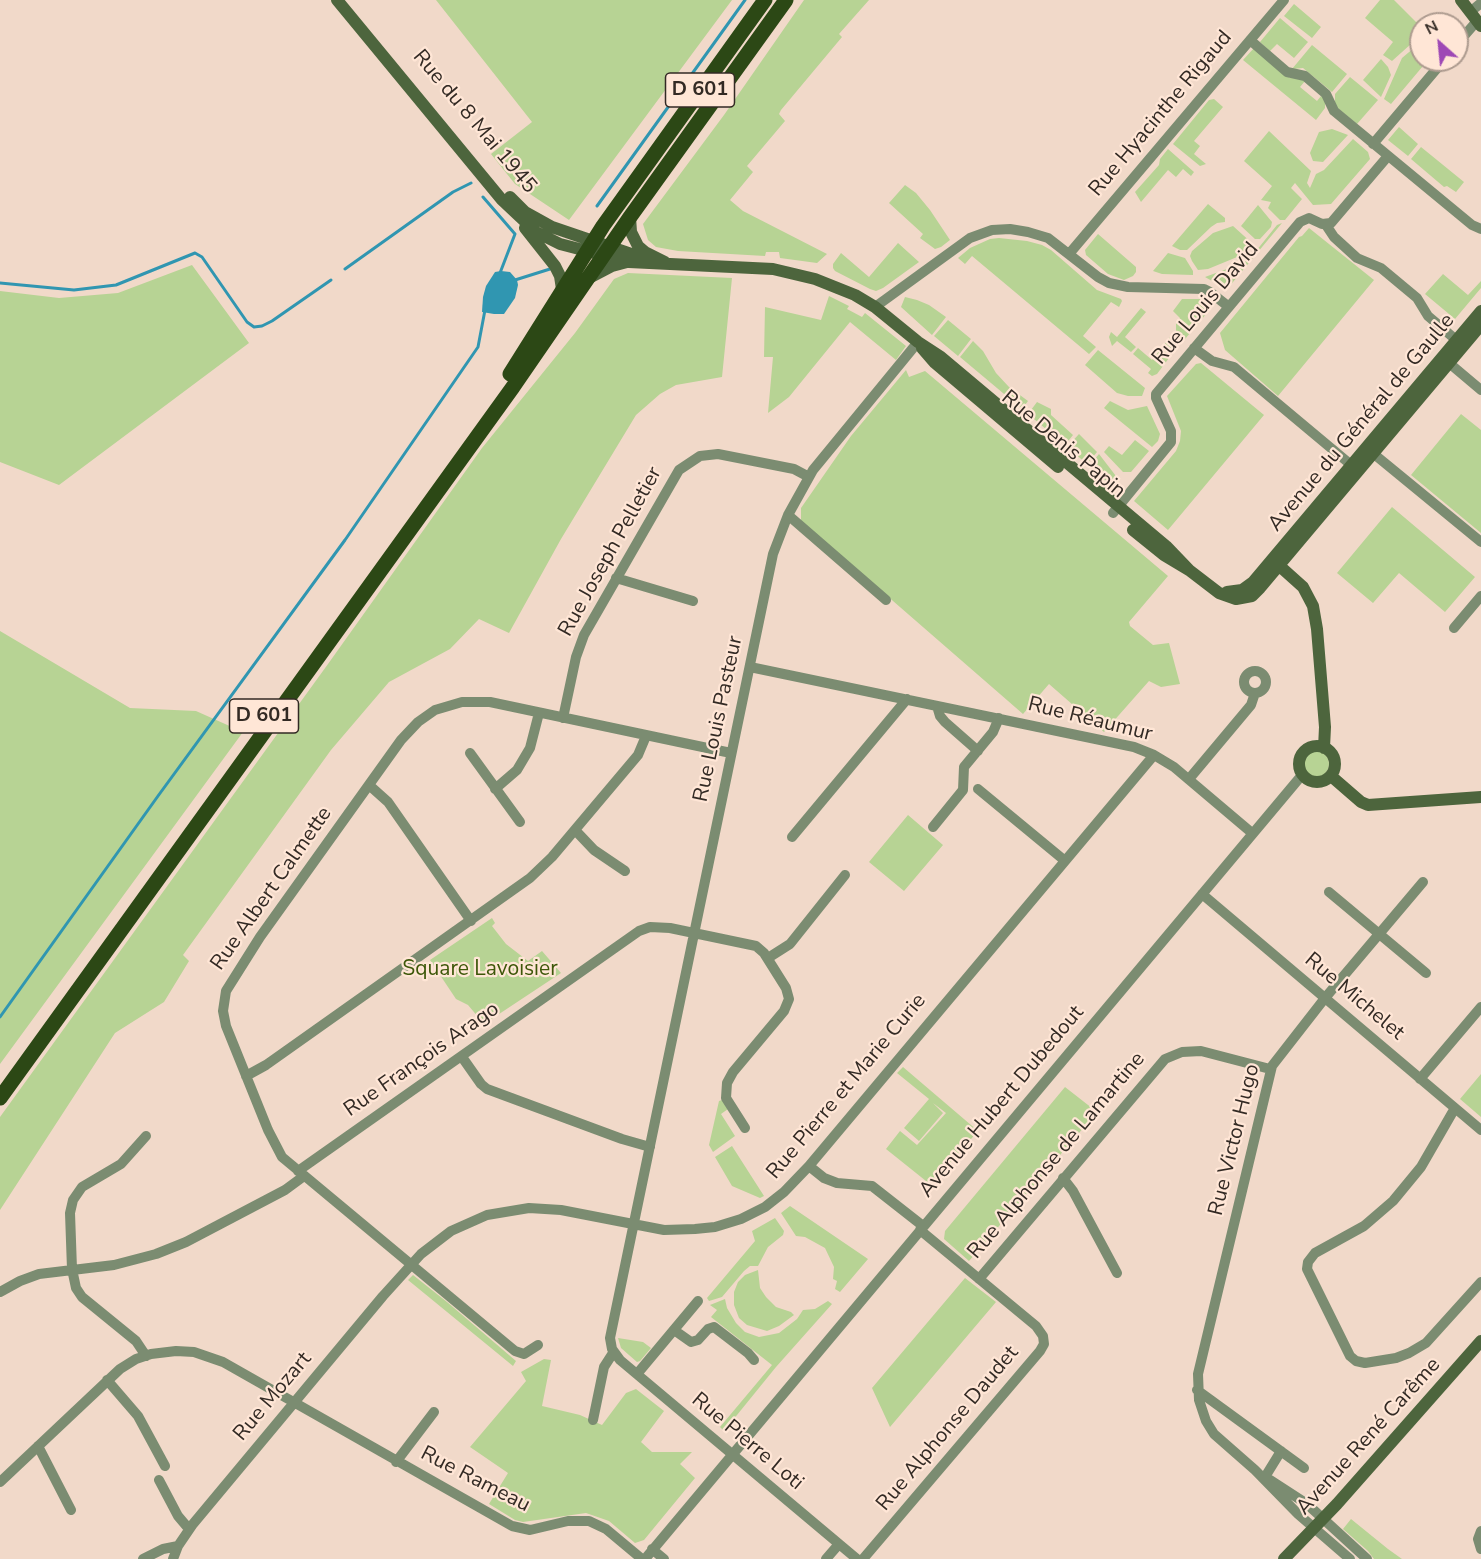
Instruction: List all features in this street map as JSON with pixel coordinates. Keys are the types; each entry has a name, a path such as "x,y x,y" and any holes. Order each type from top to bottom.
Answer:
{"main road":[{"name":"D 601","path":"0,1082 488,406 589,246 765,0"},
{"name":"D 601","path":"0,1098 439,491 630,217 786,0"}],"street":[{"name":"Rue du 8 Mai 1945","path":"337,0 516,215 555,266 560,276 562,289"},
{"name":"Rue du 8 Mai 1945","path":"347,0 519,207 589,246"},
{"name":"Rue Hyacinthe Rigaud","path":"1069,254 1284,0"},
{"path":"1461,0 1476,20"},
{"path":"1476,20 1481,3"},
{"path":"1250,40 1287,72 1305,76 1326,94 1334,111 1472,225 1481,229"},
{"path":"1373,144 1434,72"},
{"path":"1388,156 1336,219 1326,225 1334,237 1357,258 1381,268 1417,298 1428,316 1460,343"},
{"name":"Rue du 8 Mai 1945","path":"516,215 542,236 589,246"},
{"name":"Rue Denis Papin","path":"630,217 630,228 638,246 645,252 672,264"},
{"name":"Rue Louis David","path":"1116,510 1170,445 1171,431 1156,395 1300,222 1309,218 1326,225"},
{"path":"875,307 954,249 986,232 1010,229 1052,240 1098,277 1109,283 1134,288 1210,291 1229,307"},
{"name":"Rue Denis Papin","path":"589,246 672,264"},
{"name":"Rue Denis Papin","path":"607,251 629,261 758,268 792,273 832,284 855,294 941,357 1116,510 1166,546 1189,570 1219,593 1230,598 1246,598 1257,591 1276,562"},
{"path":"585,282 606,268 629,261"},
{"name":"Avenue du Général de Gaulle","path":"1276,562 1355,468 1449,363 1481,311"},
{"name":"Avenue du Général de Gaulle","path":"1370,451 1460,343 1481,325"},
{"name":"Rue Louis Pasteur","path":"613,1353 610,1338 621,1281 773,554 788,515 809,477 918,342"},
{"path":"1194,348 1212,361 1234,367 1355,468"},
{"path":"1449,363 1481,390"},
{"path":"1370,451 1481,542"},
{"name":"Rue Joseph Pelletier","path":"562,718 576,657 584,635 676,474 695,458 709,454 727,455 794,469 809,477"},
{"path":"788,515 886,600"},
{"path":"1276,562 1303,587 1309,596 1314,612 1324,748"},
{"path":"616,578 693,602"},
{"path":"1454,628 1481,596"},
{"name":"Rue Réaumur","path":"750,667 1129,746 1154,755 1174,767 1252,833"},
{"path":"1189,779 1251,705 1255,693"},
{"path":"792,837 907,699"},
{"name":"Rue Albert Calmette","path":"538,1346 524,1354 514,1351 285,1161 276,1148 224,1021 223,1006 227,987 260,937 411,728 423,717 441,708 455,703 477,701 731,753"},
{"path":"937,706 939,716 978,751"},
{"path":"495,789 513,774 527,753 534,737 539,713"},
{"name":"Rue Réaumur","path":"933,827 963,790 964,767 993,732 999,718"},
{"path":"246,1076 266,1065 530,878 575,830 638,755 646,736"},
{"path":"1314,746 1324,748 1334,759 1334,768 1330,776 1323,781 1309,781 1302,775 1298,764 1303,752 1314,746"},
{"path":"470,753 520,822"},
{"name":"Rue Pierre et Marie Curie","path":"410,1266 429,1247 451,1231 474,1219 501,1211 549,1208 633,1225 679,1231 715,1227 732,1222 772,1202 790,1187 809,1166 1154,755"},
{"name":"Avenue Hubert Dubedout","path":"643,1559 1302,775"},
{"path":"1330,776 1361,802 1368,805 1481,797"},
{"path":"369,785 388,802 471,921"},
{"path":"978,789 1064,860"},
{"path":"575,830 594,850 625,871"},
{"path":"745,1128 728,1102 725,1091 727,1083 733,1072 782,1014 789,999 786,988 768,958 790,944 845,875"},
{"name":"Rue Victor Hugo","path":"1350,1559 1214,1434 1204,1416 1197,1390 1198,1368 1270,1069 1279,1054 1423,882"},
{"path":"1329,892 1426,973"},
{"name":"Rue Michelet","path":"1202,894 1481,1130"},
{"name":"Rue François Arago","path":"0,1292 32,1276 123,1263 172,1248 285,1190 301,1174 462,1056 641,930 658,926 753,945 762,950 768,958"},
{"path":"1420,1078 1481,1007"},
{"name":"Rue Alphonse de Lamartine","path":"979,1279 1157,1067 1169,1057 1182,1052 1207,1052 1270,1069"},
{"path":"462,1056 487,1089 622,1139 650,1147"},
{"path":"1455,1108 1413,1178 1388,1207 1358,1230 1315,1253 1307,1267 1347,1351 1356,1361 1365,1363 1390,1360 1420,1347 1441,1328 1481,1282"},
{"path":"146,1136 125,1161 86,1184 75,1196 70,1213 74,1284 80,1294 136,1341 146,1356"},
{"name":"Rue Alphonse Daudet","path":"809,1166 824,1178 837,1183 872,1186 1036,1326 1043,1336 1044,1344 1040,1351 864,1559"},
{"path":"1063,1178 1073,1191 1117,1273"},
{"name":"Rue Mozart","path":"173,1559 189,1529 410,1266"},
{"path":"637,1374 698,1301"},
{"path":"674,1330 691,1342 696,1341 708,1329 716,1328 754,1360"},
{"name":"Avenue René Carême","path":"1284,1559 1323,1519 1481,1341"},
{"name":"Rue Rameau","path":"0,1482 126,1365 146,1356 181,1350 207,1355 223,1362 512,1526 530,1530 568,1521 589,1521 606,1529 643,1559"},
{"path":"593,1420 604,1367 613,1353"},
{"name":"Rue Pierre Loti","path":"613,1353 856,1559"},
{"path":"108,1380 138,1416 165,1466"},
{"path":"1197,1390 1304,1468"},
{"path":"396,1462 434,1412"},
{"path":"38,1446 71,1510"},
{"path":"1264,1477 1281,1451"},
{"name":"Rue Victor Hugo","path":"1255,1470 1301,1500 1367,1559"},
{"path":"159,1480 178,1516 189,1529"},
{"path":"1481,1531 1478,1539 1481,1549"},
{"path":"826,1559 839,1544"},
{"path":"143,1559 167,1547 178,1546"},
{"path":"652,1549 664,1559"}],"green space":[{"path":"436,0 732,0 569,220 515,184 491,154 532,122"},
{"path":"804,0 869,0 839,34 842,37 781,110 779,114 785,121 747,166 753,172 730,200 743,211 827,254 817,263 780,258 779,252 766,252 765,256 678,251 656,247 648,240 643,224 724,115"},
{"path":"1380,0 1394,0 1409,15 1409,46 1392,61 1383,55 1393,42 1365,18"},
{"path":"1294,4 1321,27 1312,38 1284,16"},
{"path":"1280,18 1308,42 1294,58 1277,44 1270,51 1260,42"},
{"path":"1312,45 1347,74 1332,92 1303,68 1292,69"},
{"path":"1254,48 1290,78 1301,78 1305,81 1300,87 1317,101 1321,96 1325,98 1325,108 1316,120 1243,60"},
{"path":"1409,52 1409,72 1418,72 1391,104 1384,99 1402,58"},
{"path":"1381,59 1391,75 1381,97 1363,80"},
{"path":"1350,77 1378,100 1357,124 1335,106 1335,94"},
{"path":"1214,99 1223,107 1194,141 1200,146 1194,154 1206,164 1200,166 1173,144 1209,100"},
{"path":"1399,127 1418,144 1408,156 1388,140"},
{"path":"1332,129 1348,135 1323,162 1313,161 1310,153 1319,132"},
{"path":"1269,131 1311,171 1307,183 1310,188 1316,174 1324,170 1353,139 1368,152 1370,159 1331,204 1313,205 1295,183 1291,188 1302,199 1285,220 1280,220 1268,208 1271,202 1261,200 1272,186 1244,161"},
{"path":"1421,147 1464,182 1456,192 1447,186 1444,187 1411,159"},
{"path":"1168,149 1194,172 1191,176 1183,169 1176,177 1168,170 1141,202 1135,192 1159,165 1160,159"},
{"path":"905,185 916,193 930,210 950,240 941,247 935,249 920,238 923,234 889,203"},
{"path":"1208,204 1225,218 1225,222 1211,227 1187,250 1180,250 1172,246"},
{"path":"1258,205 1272,222 1271,227 1260,239 1255,239 1241,226"},
{"path":"1282,223 1228,288 1205,277 1243,263 1252,256 1277,225"},
{"path":"1233,226 1253,244 1252,246 1242,255 1208,269 1198,270 1190,256 1192,251 1213,233"},
{"path":"1309,228 1374,280 1278,396 1225,350 1220,333 1299,237"},
{"path":"1098,234 1136,267 1133,276 1124,280 1108,274 1086,255 1085,250"},
{"path":"999,238 1042,245 1051,250 1097,290 1121,299 1119,307 1111,302 1083,336 1096,347 1089,354 972,256 965,264 958,258 970,248 990,239"},
{"path":"898,243 919,262 876,291 833,268 833,264 841,253 869,277"},
{"path":"1168,253 1185,258 1193,275 1162,274 1153,271"},
{"path":"192,265 249,343 59,485 0,462 0,291 59,298 118,293"},
{"path":"628,273 732,278 722,377 676,385 660,394 636,415 561,539 509,633 479,619 450,649 389,682 331,750 183,955 189,961 164,1002 115,1033 0,1210 0,1117 482,448 575,333 614,279"},
{"path":"1443,274 1468,295 1481,281 1481,288 1455,319 1425,294"},
{"path":"829,296 849,306 847,309 862,317 865,313 906,346 896,360 850,322 789,397 768,413 773,357 764,357 765,307 821,320"},
{"path":"905,297 929,305 946,317 932,335 901,307"},
{"path":"1182,299 1201,299 1209,302 1212,307 1180,345 1176,342 1176,324 1180,318 1173,311"},
{"path":"1141,308 1146,312 1125,337 1136,347 1131,352 1117,341 1112,346 1109,337 1111,332 1117,337"},
{"path":"948,320 971,339 958,356 934,336"},
{"path":"1171,336 1171,345 1175,350 1157,374 1152,376 1148,373 1151,369 1133,354 1138,348 1152,360"},
{"path":"973,341 983,351 996,373 1009,387 1028,401 1022,409 960,357"},
{"path":"1098,350 1145,388 1142,396 1117,393 1085,365"},
{"path":"1201,363 1264,415 1168,530 1134,501 1176,451 1180,441 1181,431 1167,396 1196,364"},
{"path":"906,370 909,377 925,371 1168,576 1129,622 1130,626 1153,645 1169,643 1180,684 1161,687 1149,681 1104,732 1049,684 1023,714 801,521 801,508 851,436"},
{"path":"1110,401 1128,410 1147,406 1160,434 1158,441 1152,447 1104,408"},
{"path":"1037,402 1051,409 1051,415 1073,435 1065,445 1028,414"},
{"path":"1461,414 1481,430 1481,533 1411,475"},
{"path":"1079,434 1097,452 1087,464 1067,447"},
{"path":"1135,440 1149,451 1131,472 1123,472 1104,452 1109,446 1122,455"},
{"path":"1099,454 1119,480 1117,486 1112,486 1089,466"},
{"path":"1392,507 1475,577 1445,612 1399,573 1373,603 1337,573"},
{"path":"0,631 130,708 196,711 243,732 0,1064"},
{"path":"1316,751 1325,755 1329,764 1325,773 1316,777 1307,773 1303,764 1307,755"},
{"path":"908,815 943,845 904,891 869,862"},
{"name":"Square Lavoisier","path":"492,918 495,923 492,926 506,944 528,961 542,951 561,973 484,1024 468,1005 456,999 430,960"},
{"path":"903,1067 978,1131 931,1185 886,1149 900,1131 917,1145 946,1113 933,1103 943,1113 919,1141 904,1128 929,1099 897,1073"},
{"path":"1481,1074 1481,1117 1460,1099"},
{"path":"1065,1087 1097,1112 969,1261 944,1239 945,1231"},
{"path":"722,1100 728,1109 721,1114 735,1136 713,1152 709,1145 719,1101"},
{"path":"732,1146 764,1196 760,1198 732,1186 715,1157"},
{"path":"790,1206 868,1259 840,1292 835,1289 837,1281 833,1279 834,1267 825,1248 805,1237 796,1236 781,1213"},
{"path":"775,1218 784,1231 783,1235 768,1247 758,1266 750,1266 722,1297 709,1301 707,1298 755,1241 752,1231"},
{"path":"758,1270 760,1288 766,1297 776,1307 794,1315 779,1326 767,1331 747,1325 739,1318 734,1305 734,1292 738,1282 745,1275"},
{"path":"413,1275 516,1361 513,1366 408,1280"},
{"path":"965,1278 996,1302 890,1427 872,1388"},
{"path":"725,1299 727,1308 736,1323 745,1332 759,1337 779,1333 797,1319 803,1310 815,1309 828,1301 832,1304 776,1367 724,1431 720,1427 772,1365 711,1317 717,1310 710,1305"},
{"path":"618,1338 643,1342 651,1348 637,1362 621,1348"},
{"path":"544,1359 551,1360 542,1406 580,1415 602,1425 626,1393 636,1389 664,1411 641,1442 652,1452 692,1452 680,1464 695,1478 644,1540 635,1543 609,1521 586,1513 523,1522 515,1520 489,1504 508,1473 470,1447 526,1381 521,1372"},
{"path":"1351,1519 1402,1559 1374,1559 1343,1529"}],"water":[{"path":"495,272 510,272 517,280 515,298 504,314 482,312 486,286"}],"waterway":[{"path":"597,206 745,0"},
{"path":"345,269 453,192 471,183"},
{"path":"483,197 515,234 500,273"},
{"path":"0,283 74,290 116,285 195,253 202,257 247,322 254,327 272,321 331,280"},
{"path":"515,280 550,269"},
{"path":"0,1017 345,540 478,347 485,310"}]}
